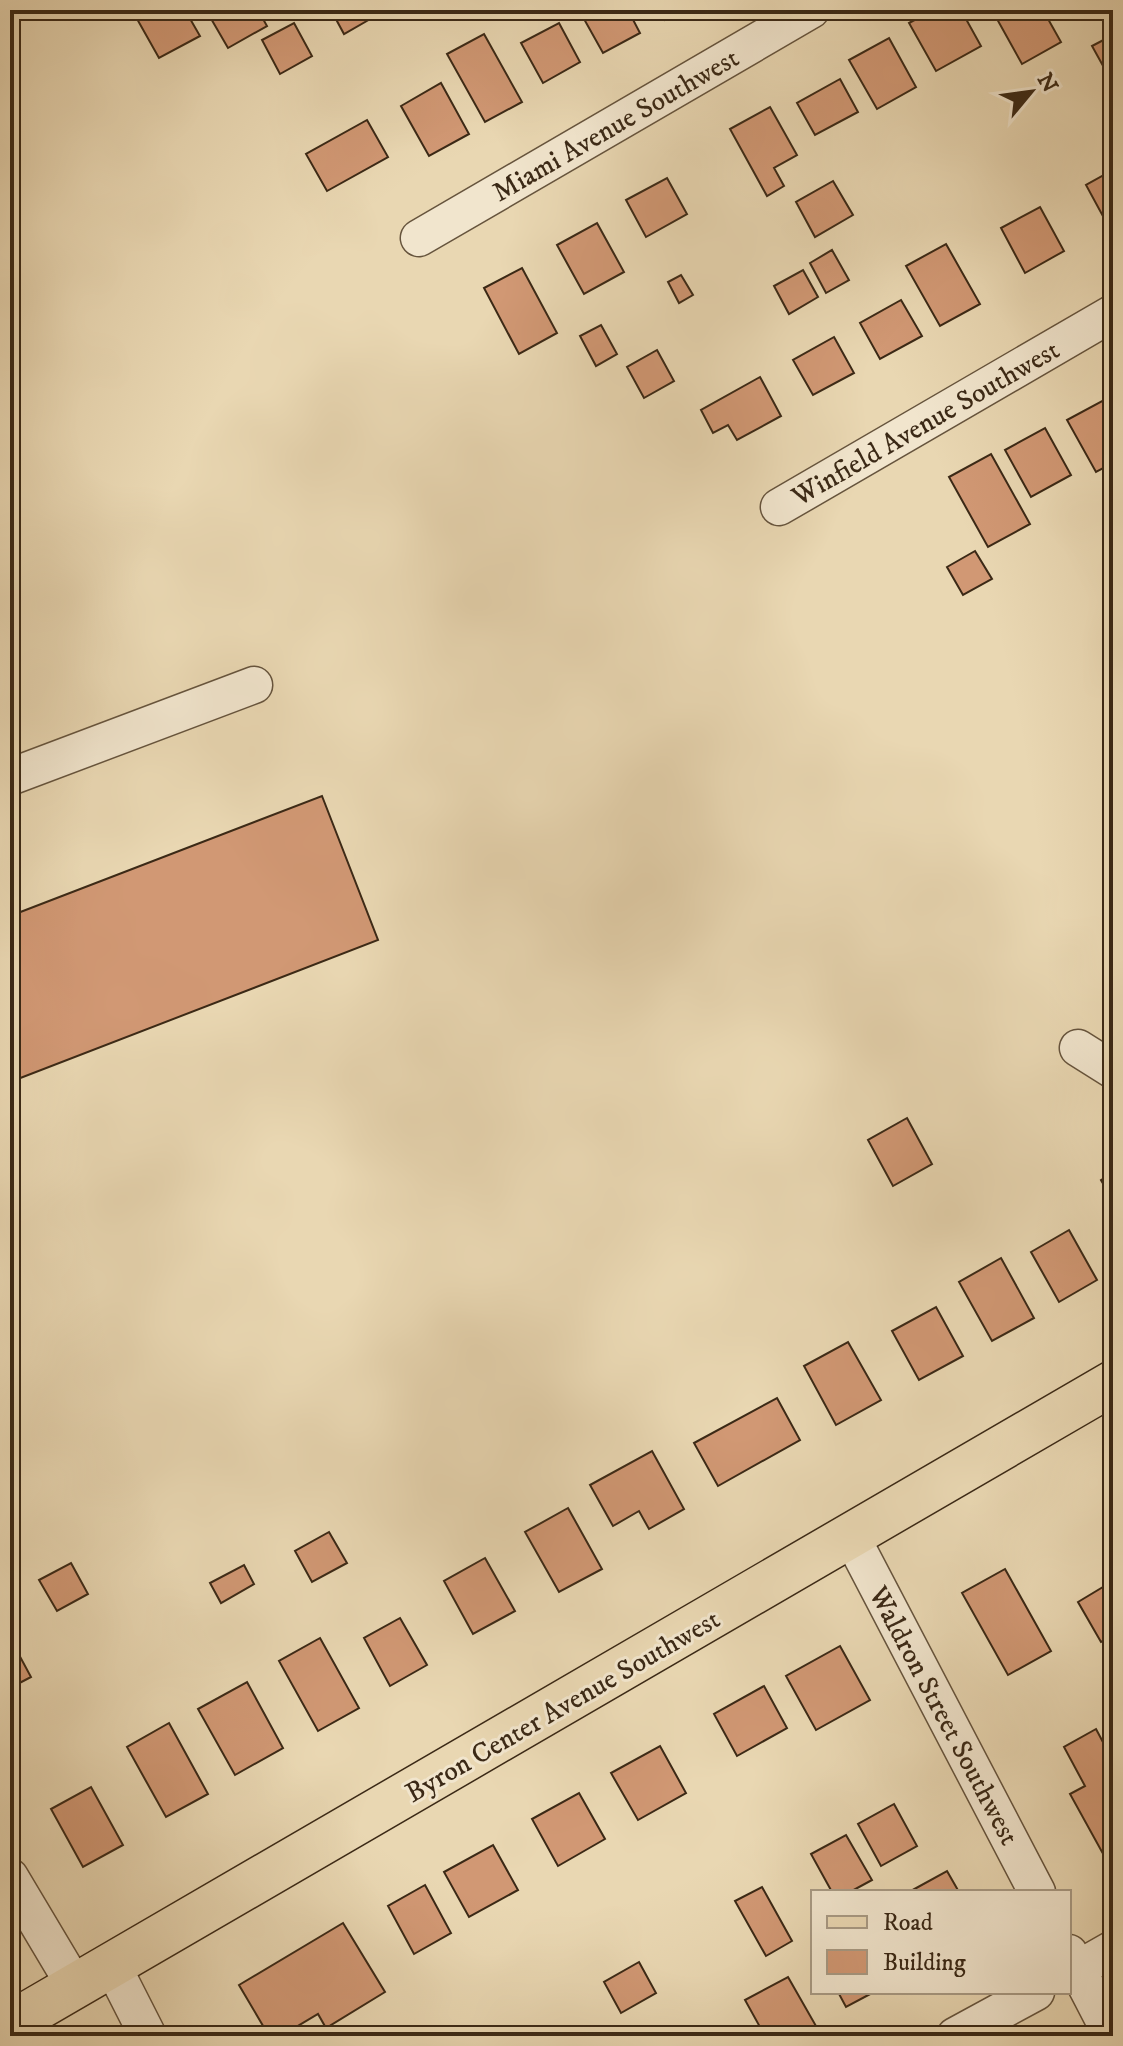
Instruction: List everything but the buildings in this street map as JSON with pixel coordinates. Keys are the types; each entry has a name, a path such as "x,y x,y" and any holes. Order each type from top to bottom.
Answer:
{"main road":[{"name":"Byron Center Avenue Southwest","path":"10,2024 852,1538 1113,1383"}],"street":[{"name":"Miami Avenue Southwest","path":"419,238 811,10"},
{"name":"Winfield Avenue Southwest","path":"779,507 1113,313"},
{"path":"10,777 254,685"},
{"path":"1078,1048 1113,1070"},
{"name":"Waldron Street Southwest","path":"852,1538 1036,1890"},
{"path":"10,1877 75,1986"},
{"path":"1112,2036 1072,1966 1113,1949"},
{"path":"112,1965 148,2036"},
{"path":"955,2036 1032,1994"}]}
